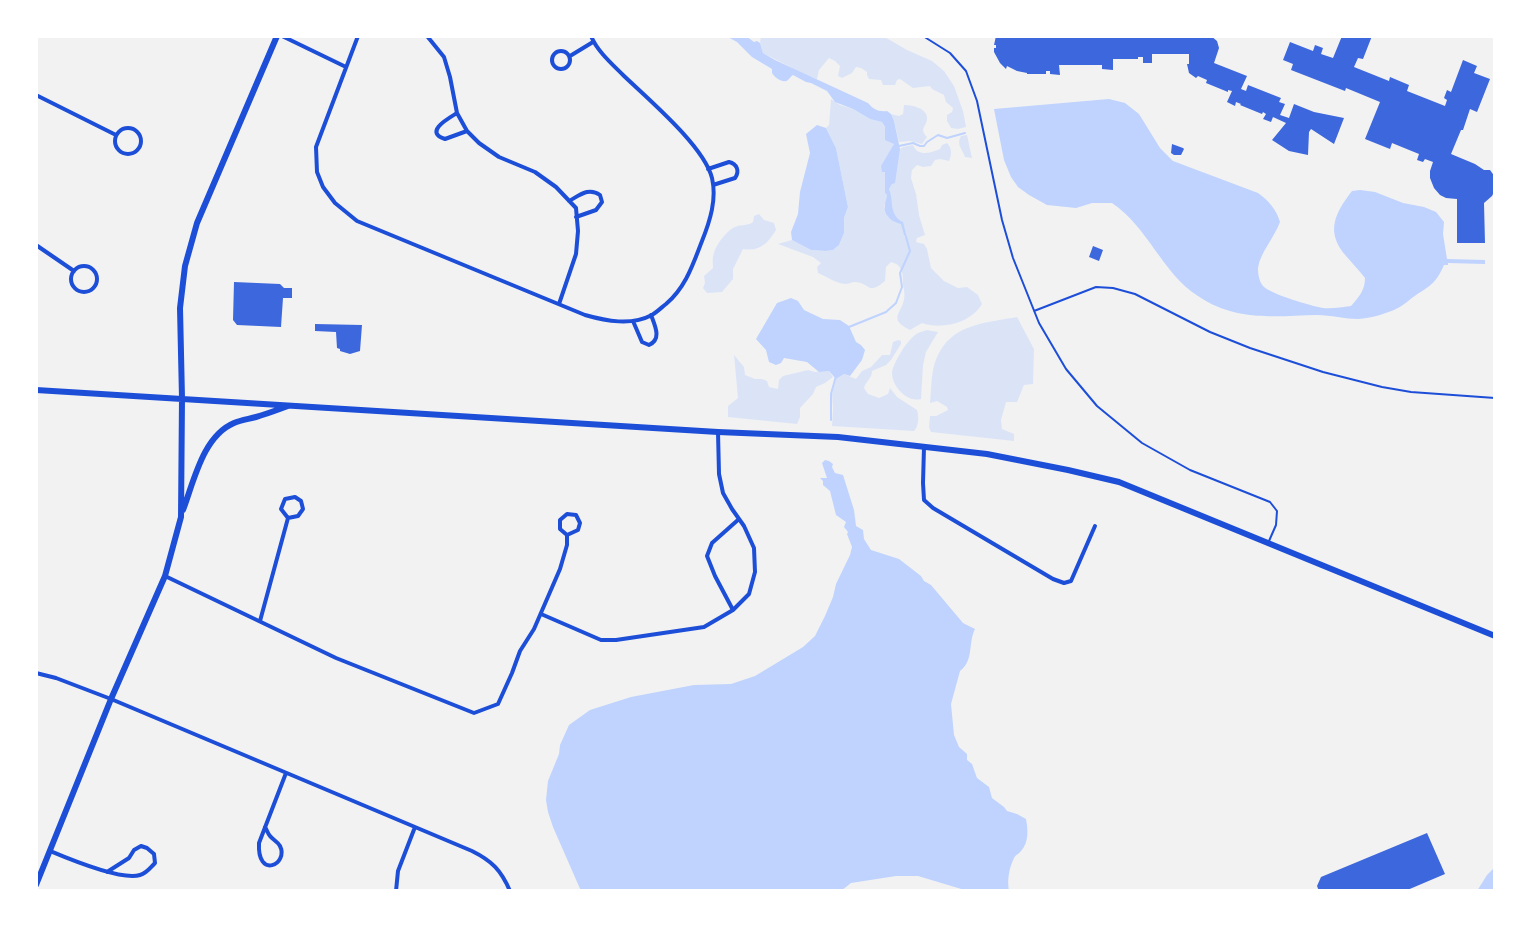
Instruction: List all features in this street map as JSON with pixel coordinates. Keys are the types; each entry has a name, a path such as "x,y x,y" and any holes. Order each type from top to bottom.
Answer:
{"main road":[{"path":"181,517 180,308 185,266 197,223 277,36"},
{"path":"36,390 718,432 838,437 987,454 1119,482 1495,636"},
{"path":"36,885 111,699 165,576 181,517 207,448 222,430 233,423 291,405"}],"street":[{"path":"282,36 346,67"},
{"path":"358,36 316,147 317,172 323,187 335,203 357,221 585,315 606,321 633,321 651,315 675,297 689,275 709,226 713,185 699,152 685,135 616,68 593,42 591,36"},
{"path":"427,36 444,57 457,113 467,131 478,143 499,157 535,172 556,187 576,208 578,231 576,254 558,304"},
{"path":"570,56 593,42"},
{"path":"564,51 570,56 570,63 566,68 558,68 553,64 553,57 557,52 564,51"},
{"path":"36,95 116,135"},
{"path":"457,113 439,125 437,134 445,139 467,131"},
{"path":"123,129 134,130 140,137 140,147 132,154 122,153 115,146 116,135 123,129"},
{"path":"708,169 729,162 737,168 735,178 713,185"},
{"path":"569,201 586,192 594,191 600,195 602,202 596,210 576,217"},
{"path":"36,245 74,271"},
{"path":"83,266 92,269 97,278 90,291 75,289 71,280 74,271 83,266"},
{"path":"633,321 642,342 650,345 657,337 651,315"},
{"path":"541,614 601,640 616,640 704,627 733,610 749,594 755,572 754,548 744,526 723,493 718,474 718,432"},
{"path":"924,447 924,500 933,508 1053,579 1064,583 1071,581 1095,526"},
{"path":"295,497 302,501 303,508 298,516 288,518 281,509 285,499 295,497"},
{"path":"165,576 336,657 474,713 498,704 520,651 534,629 560,569 567,546 567,535 560,529 560,520 567,514 576,515 580,523 578,530 567,535"},
{"path":"260,621 288,518"},
{"path":"733,610 707,556 712,543 739,519"},
{"path":"36,673 56,678 111,699 472,851 487,859 497,868 510,891"},
{"path":"265,827 270,836 280,845 282,855 275,864 268,865 261,861 259,843 265,827 286,773"},
{"path":"396,891 398,871 415,827"},
{"path":"50,851 107,872 138,876 147,872 155,863 154,854 141,846 134,850 129,858 107,872"}],"lane":[{"path":"923,36 950,53 966,71 977,101 1010,248 1039,323 1066,369 1097,406 1142,443 1190,470 1270,502 1277,511 1276,525 1268,544"},
{"path":"1034,311 1096,287 1113,288 1135,294 1210,332 1323,372 1411,392 1495,398"}],"shaded area":[{"path":"761,36 883,36 932,61 944,71 954,86 966,127 951,128 947,115 952,112 953,108 946,102 944,95 930,86 913,88 900,79 895,85 883,85 881,80 869,79 867,72 856,67 852,73 842,78 838,76 840,66 829,58 819,70 817,79 763,53 760,43"},
{"path":"831,99 870,119 882,122 894,144 885,171 887,200 884,206 888,217 903,222 896,219 894,215 889,189 900,149 913,145 921,153 925,153 940,149 947,143 949,145 951,156 949,161 935,160 931,166 917,165 912,170 911,178 925,235 917,238 916,242 924,244 931,268 944,281 958,288 967,287 978,295 982,304 971,316 947,325 922,323 910,330 897,319 904,296 902,274 898,265 891,262 886,267 885,281 875,288 855,282 846,284 818,273 817,267 821,263 813,257 778,244 792,240 811,250 833,250 839,245 844,233 844,218 848,207 836,148 826,128 829,125"},
{"path":"904,105 919,108 927,115 923,130 927,137 922,144 910,141 899,142 891,114 899,116 903,114"},
{"path":"967,135 972,158 965,157 959,144 961,136"},
{"path":"759,214 764,220 774,223 776,230 773,235 759,248 743,249 733,269 733,279 722,292 707,293 703,288 704,276 713,268 713,255 719,242 732,229 753,222 754,216"},
{"path":"1017,317 1034,349 1033,384 1024,385 1017,402 1006,402 1001,420 1002,429 1014,434 1014,441 931,432 930,416 936,416 948,410 937,401 930,403 933,370 945,344 964,329"},
{"path":"927,330 938,332 926,352 921,399 916,400 902,393 895,384 892,373 898,357 910,340 918,333"},
{"path":"898,340 901,344 891,360 886,365 872,371 864,388 868,394 879,398 888,394 890,388 897,397 917,410 916,429 914,431 832,426 832,394 836,379 844,374 856,379 862,371 871,367 882,355 890,355 893,342"},
{"path":"734,355 744,367 745,375 767,381 769,387 778,389 779,380 783,376 808,370 829,371 833,377 816,387 813,394 800,408 797,424 728,417 728,406 738,398"}],"water":[{"path":"726,36 746,36 754,42 757,41 763,53 775,60 868,103 876,110 887,111 891,114 900,149 895,183 889,189 894,212 903,222 907,238 901,224 891,220 885,212 887,195 885,193 885,172 882,172 881,166 894,144 885,140 885,127 882,122 870,119 835,102 827,91 793,75 786,81 779,80 772,73 772,69 752,57 737,42"},
{"path":"1109,99 1125,103 1139,114 1160,148 1173,161 1258,193 1272,206 1280,222 1261,257 1258,270 1263,286 1274,293 1323,308 1351,306 1357,300 1363,290 1365,278 1340,247 1334,231 1337,215 1352,191 1375,192 1436,212 1444,222 1443,234 1447,259 1485,260 1485,264 1448,263 1428,287 1400,307 1373,317 1353,319 1317,315 1256,316 1241,314 1212,304 1198,296 1174,275 1136,224 1112,203 1092,203 1076,208 1047,205 1018,187 1011,177 1004,160 994,109"},
{"path":"817,125 826,128 836,148 848,207 844,218 844,233 839,245 833,250 826,251 811,250 792,240 791,232 798,214 800,192 810,153 806,134"},
{"path":"791,298 798,301 804,310 823,319 840,320 849,326 856,342 865,350 862,360 850,376 844,374 836,379 829,371 819,372 807,362 784,358 776,365 769,362 766,350 756,339 777,303"},
{"path":"825,460 833,464 835,473 843,475 854,510 856,526 863,530 864,539 871,550 899,559 931,585 963,623 975,629 969,657 960,671 951,704 954,735 959,747 967,754 967,760 972,764 977,778 989,787 992,798 1007,811 1026,819 1027,840 1011,866 1008,878 1009,891 968,891 918,876 896,876 851,883 841,891 581,891 553,827 546,800 548,781 569,725 590,710 631,697 694,685 731,684 755,676 803,647 815,636 852,547 848,532 844,527 846,522 836,515 830,491 823,485 820,478 827,478 822,463"},
{"path":"1495,867 1495,891 1477,891 1487,875"}],"building":[{"path":"996,36 1211,36 1217,41 1219,48 1214,63 1247,76 1241,89 1246,91 1248,85 1281,98 1279,102 1285,104 1280,115 1289,118 1294,104 1314,112 1344,118 1334,144 1311,129 1308,155 1289,151 1272,140 1286,123 1273,117 1271,122 1263,119 1266,114 1263,112 1262,114 1236,102 1235,106 1227,102 1232,91 1228,90 1228,92 1206,83 1207,80 1198,76 1196,78 1189,73 1187,64 1189,64 1189,54 1152,54 1152,63 1143,63 1143,57 1113,59 1113,70 1102,69 1102,65 1059,65 1060,75 1050,74 1050,71 1046,71 1046,74 1027,74 1007,66 1006,69 1000,63 994,52"},
{"path":"1342,36 1372,36 1363,59 1358,58 1354,67 1389,81 1390,77 1409,85 1407,91 1445,106 1447,100 1444,98 1447,90 1451,92 1463,60 1477,66 1474,73 1490,79 1477,112 1470,109 1451,154 1484,170 1490,170 1495,177 1494,192 1484,203 1485,243 1457,243 1457,199 1446,198 1434,188 1430,178 1433,162 1425,159 1423,162 1417,160 1419,154 1392,143 1390,149 1365,139 1380,102 1291,70 1293,64 1283,60 1290,42 1313,51 1315,45 1323,48 1321,54 1333,58"},
{"path":"1172,144 1184,149 1181,155 1171,153"},
{"path":"1093,246 1103,250 1099,261 1089,257"},
{"path":"234,282 280,284 284,288 292,288 292,298 283,298 281,327 237,325 233,320"},
{"path":"315,324 362,325 360,351 350,354 340,351 337,348 336,332 315,331"},
{"path":"1427,833 1445,874 1405,891 1319,891 1317,886 1321,877"}],"waterway":[{"path":"899,146 913,143 924,146 938,135 947,138 965,133"},
{"path":"849,327 886,312 896,303 902,287 900,273 910,251 906,237"},
{"path":"831,420 831,394 836,376"}]}
